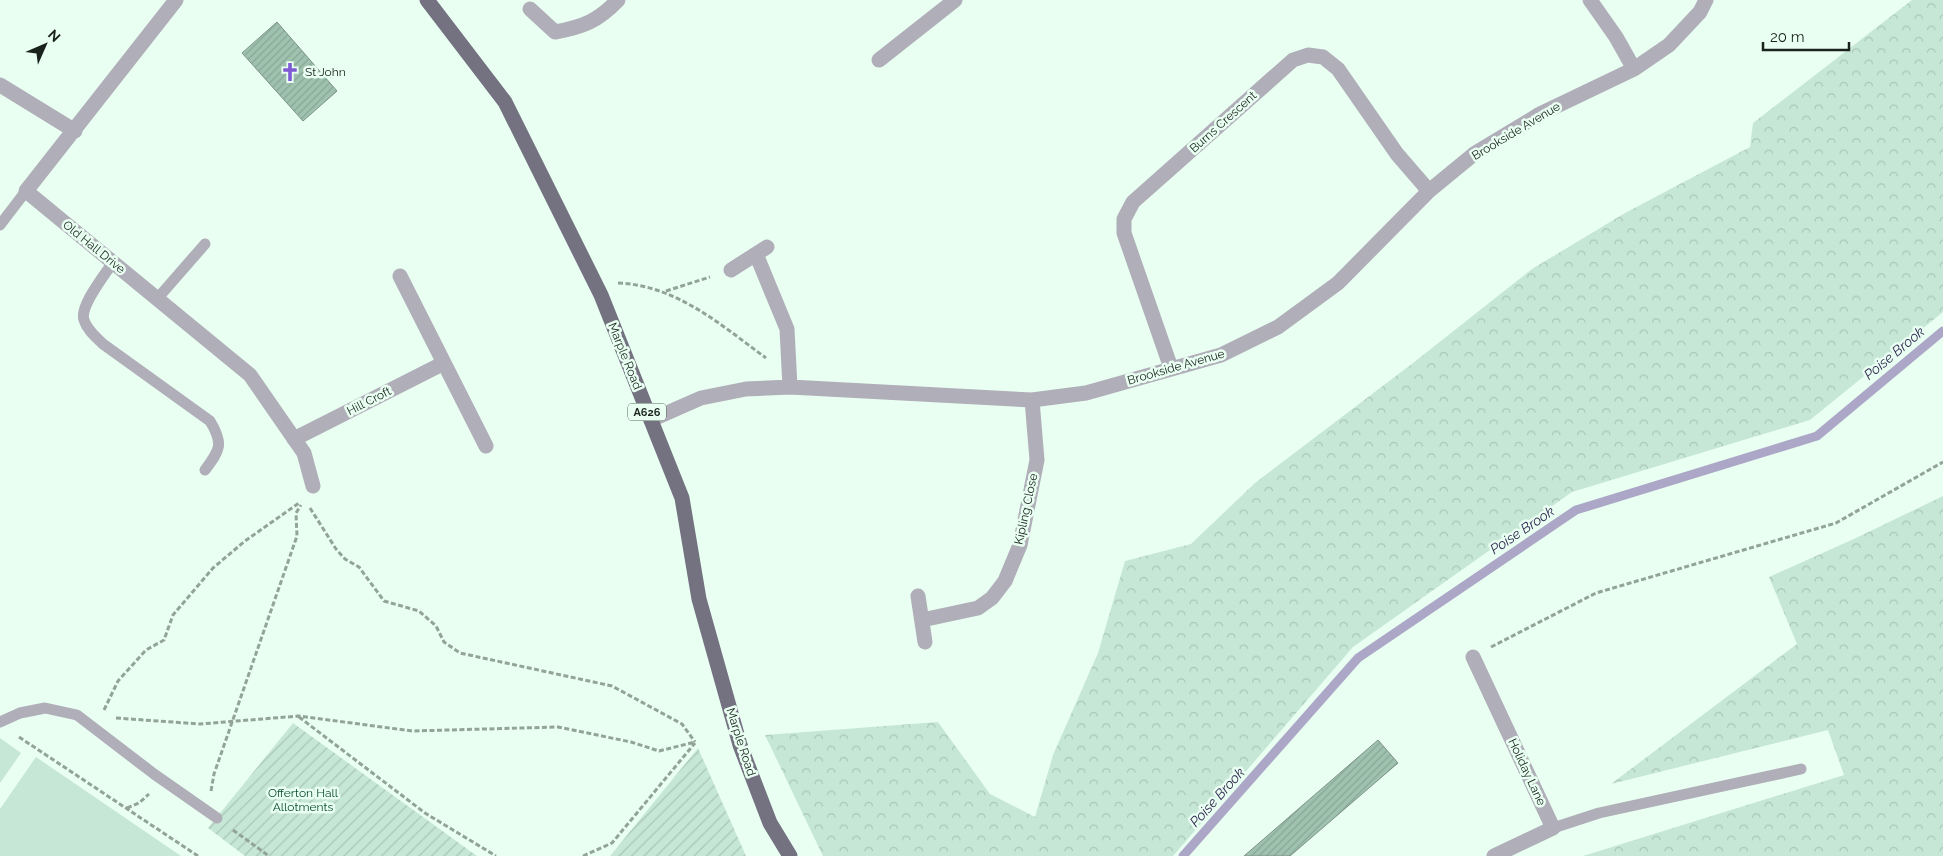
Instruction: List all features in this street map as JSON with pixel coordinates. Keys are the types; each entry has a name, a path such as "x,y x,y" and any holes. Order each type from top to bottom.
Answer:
{"main road":[{"name":"Marple Road","path":"427,0 505,102 595,282 682,498 698,599 740,746 770,823 790,856"}],"street":[{"path":"26,191 176,0"},
{"path":"530,9 555,32 579,28 606,13 618,0"},
{"path":"879,60 956,0"},
{"path":"1590,0 1616,37 1634,69"},
{"name":"Brookside Avenue","path":"651,420 700,398 790,382 1032,400 1086,392 1221,355 1278,327 1338,283 1429,191 1474,154 1540,114 1634,69 1668,45 1700,12 1706,0"},
{"name":"Burns Crescent","path":"1171,368 1124,233 1124,219 1133,202 1293,60 1308,55 1323,58 1338,69 1397,154 1429,191"},
{"path":"0,85 75,131"},
{"name":"Old Hall Drive","path":"26,191 250,375 304,453 313,486"},
{"path":"731,270 762,251 787,329 790,382"},
{"path":"400,276 486,446"},
{"name":"Hill Croft","path":"294,439 444,363"},
{"name":"Kipling Close","path":"922,620 978,608 992,598 1005,581 1020,545 1036,460 1032,400"},
{"path":"918,596 925,642"},
{"name":"Holiday Lane","path":"1473,657 1553,828"},
{"path":"1494,856 1553,828"}],"lane":[{"path":"0,225 26,191"},
{"path":"158,299 205,244"},
{"path":"113,262 85,306 82,312 84,320 90,331 103,344 210,421 217,434 219,444 217,453 205,470"},
{"path":"0,722 20,713 45,708 77,715 154,774 212,815"},
{"path":"1553,828 1599,813 1801,769"}],"path":[{"path":"665,291 731,270"},
{"path":"595,282 629,283 665,291 697,308 790,382"},
{"path":"1473,657 1596,593 1836,522 1943,462"},
{"path":"269,856 212,815 214,774 297,536 296,513 313,486"},
{"path":"100,717 118,681 146,650 164,640 173,615 213,568 245,541 304,500"},
{"path":"304,500 336,549 345,559 359,567 384,600 419,611 436,626 444,642 460,653 612,686 682,724 695,742"},
{"path":"77,715 200,724 299,716 412,731 558,727 631,742 658,751 695,742"},
{"path":"299,716 424,813 496,856"},
{"path":"16,734 198,856"},
{"path":"583,856 612,843 695,742"}],"green space":[{"path":"1912,0 1943,0 1943,312 1810,420 1572,492 1353,647 1173,856 823,856 765,735 938,722 990,794 1035,817 1053,755 1098,653 1125,561 1191,544 1255,483 1413,363 1532,269 1625,213 1750,147 1753,123"},
{"path":"1943,496 1943,856 1583,856 1844,775 1828,730 1611,784 1797,644 1769,577"},
{"name":"Offerton Hall Allotments","path":"293,723 477,856 245,856 208,828"},
{"path":"0,738 21,753 0,783"},
{"path":"698,748 746,856 610,856"},
{"path":"36,757 181,856 0,856 0,809"}],"building":[{"name":"St John","path":"277,22 337,91 303,121 242,53"},
{"path":"1378,740 1398,763 1290,856 1244,856"}],"waterway":[{"name":"Poise Brook","path":"1183,856 1358,658 1576,510 1817,436 1943,331"}],"place":[{"name":"St John","path":"290,72"}]}
